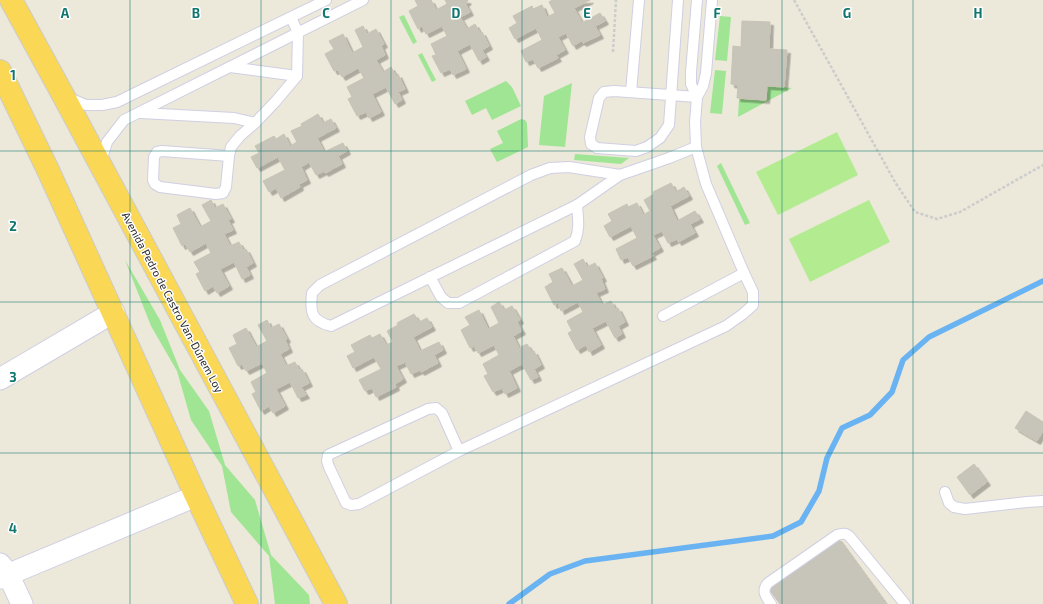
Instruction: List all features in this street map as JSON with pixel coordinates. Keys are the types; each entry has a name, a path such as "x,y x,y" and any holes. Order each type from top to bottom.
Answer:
{"highway":[{"name":"Avenida Pedro de Castro Van-Dúnem Loy","path":"11,0 336,604"},
{"path":"0,71 114,312 196,496 247,604"}],"street":[{"path":"0,379 114,312"},
{"path":"22,604 3,572 196,496"}],"lane":[{"path":"63,95 86,105 102,105 117,102 326,0"},
{"path":"100,166 108,142 124,120 363,0"},
{"path":"631,92 639,0"},
{"path":"678,0 671,95 669,125 660,138 647,147 636,151 597,148 591,144 590,137 599,98 602,94 607,92 631,92 671,95 697,96"},
{"path":"697,0 690,72 691,84 697,96"},
{"path":"459,451 442,413 436,408 428,409 328,455 327,461 346,503 351,505 359,504 459,451 726,326 753,305 753,292 706,184 696,147 695,122 697,96 703,86 706,73 712,0"},
{"path":"229,156 162,151 157,152 154,157 153,180 160,188 216,194 223,193 226,187 231,147 240,136 276,101 297,76 298,32 291,18"},
{"path":"230,67 297,76"},
{"path":"139,112 234,118 255,123"},
{"path":"620,175 569,167 550,168 531,175 320,285 312,293 311,305 314,317 322,324 331,326 577,205 620,175 696,147"},
{"path":"430,277 441,297 448,303 459,303 575,241 579,224 577,205"},
{"path":"664,316 744,273"},
{"path":"945,492 949,502 954,507 966,509 1027,502 1043,502"},
{"path":"771,604 765,596 764,591 768,583 837,535 843,533 850,537 905,604"}],"path":[{"path":"612,52 616,0"},
{"path":"794,0 895,182 916,212 937,219 960,212 1043,164"}],"green space":[{"path":"404,15 417,42 413,44 399,17"},
{"path":"720,16 731,17 727,61 715,60"},
{"path":"422,53 436,80 432,82 418,55"},
{"path":"715,70 726,71 722,114 710,113"},
{"path":"506,81 512,87 521,106 492,120 486,108 472,115 465,101"},
{"path":"572,83 565,147 539,145 544,96"},
{"path":"767,86 792,88 738,117 739,99 766,101"},
{"path":"521,119 525,120 527,123 528,147 497,162 490,149 503,143 497,131"},
{"path":"837,132 858,175 778,215 756,172"},
{"path":"575,154 629,158 621,164 574,160"},
{"path":"721,163 750,223 745,225 717,166"},
{"path":"869,200 890,242 810,282 789,239"},
{"path":"125,260 160,320 180,370 209,411 225,465 255,500 271,555 309,595 310,604 275,604 269,556 231,512 222,466 191,420 177,371 151,326"}],"building":[{"path":"415,0 431,0 436,10 447,4 445,0 467,0 468,1 465,3 470,12 460,17 467,29 475,24 480,33 482,32 489,46 482,50 486,57 479,61 470,44 457,51 466,69 453,75 450,69 441,73 432,56 436,55 431,44 447,36 442,26 426,34 422,26 418,29 409,11 418,6"},
{"path":"552,0 590,0 574,8 582,23 600,13 605,21 595,26 600,35 583,43 581,41 573,46 566,33 558,37 565,50 556,55 558,58 538,68 533,59 526,62 521,51 542,40 536,28 515,39 509,28 517,23 513,16 532,6 533,9 542,5 547,17 555,13 549,2"},
{"path":"742,21 770,22 769,49 787,50 784,87 767,86 766,100 737,98 738,85 731,84 733,46 741,47"},
{"path":"363,26 367,34 376,29 384,44 381,46 385,55 376,60 383,72 391,67 396,76 398,74 405,89 398,92 402,100 395,104 386,87 372,94 381,112 369,118 366,112 357,116 348,99 352,97 347,87 364,78 358,68 342,77 338,70 334,71 325,54 334,49 329,41 343,34 352,53 363,47 355,30"},
{"path":"318,114 323,123 331,119 336,128 317,138 324,152 343,143 347,151 338,156 342,164 325,173 324,171 316,175 309,162 301,167 307,180 299,184 300,187 281,198 276,188 269,192 263,181 285,170 278,157 257,168 251,157 259,153 255,146 274,136 276,139 284,134 290,146 297,142 291,131 302,126 301,124"},
{"path":"671,183 676,192 684,187 689,196 670,206 677,221 695,211 700,219 690,224 695,233 678,242 677,239 668,243 662,231 653,235 660,248 651,253 653,256 633,266 628,257 621,260 616,249 637,238 631,226 610,237 604,226 612,221 608,214 627,204 628,207 637,203 643,215 650,211 644,200 654,194 653,192"},
{"path":"211,200 215,208 223,204 231,219 228,220 233,230 224,234 230,246 239,242 243,250 246,249 253,263 246,267 250,275 242,279 234,262 220,269 229,286 217,293 213,286 205,291 196,274 200,272 194,262 211,253 206,243 190,252 185,244 182,246 173,228 181,224 177,215 190,208 200,227 211,221 202,205"},
{"path":"583,259 587,267 595,263 603,278 601,279 605,289 596,293 602,305 611,301 615,309 618,308 625,322 618,326 622,334 615,338 606,321 592,328 601,345 589,352 586,345 577,350 568,333 572,331 567,321 583,312 578,302 561,311 558,303 554,305 545,287 553,282 549,274 562,268 572,286 583,280 574,264"},
{"path":"499,302 504,310 512,306 520,320 517,322 522,331 513,336 519,348 527,344 532,352 534,351 541,365 534,369 538,377 531,380 522,364 509,371 517,388 505,394 502,388 493,392 484,376 488,374 483,364 499,355 494,345 478,353 474,346 470,348 461,330 470,325 465,317 479,310 488,329 499,323 491,307"},
{"path":"414,314 419,322 427,318 432,327 413,337 420,351 439,342 443,350 434,355 438,363 421,372 420,370 411,374 405,362 396,366 403,379 395,384 396,387 376,397 372,388 365,391 359,380 381,369 374,357 353,368 347,356 355,352 351,345 370,335 372,338 380,334 386,345 393,342 387,331 398,325 397,323"},
{"path":"267,320 271,328 279,324 287,339 285,340 289,349 280,354 286,366 295,362 299,370 302,369 309,383 301,387 306,395 298,398 290,382 276,389 285,406 273,413 269,406 261,411 252,394 256,392 251,382 267,373 262,363 246,371 242,364 238,366 229,348 237,344 233,335 246,328 256,347 267,341 258,325"},
{"path":"1026,411 1043,422 1043,431 1037,441 1015,428"},
{"path":"974,464 987,482 970,495 957,477"},
{"path":"838,538 886,604 780,604 768,588"}],"waterway":[{"path":"509,604 550,574 585,561 773,536 801,522 819,491 827,458 842,428 870,415 892,392 903,360 929,337 1043,281"}]}
